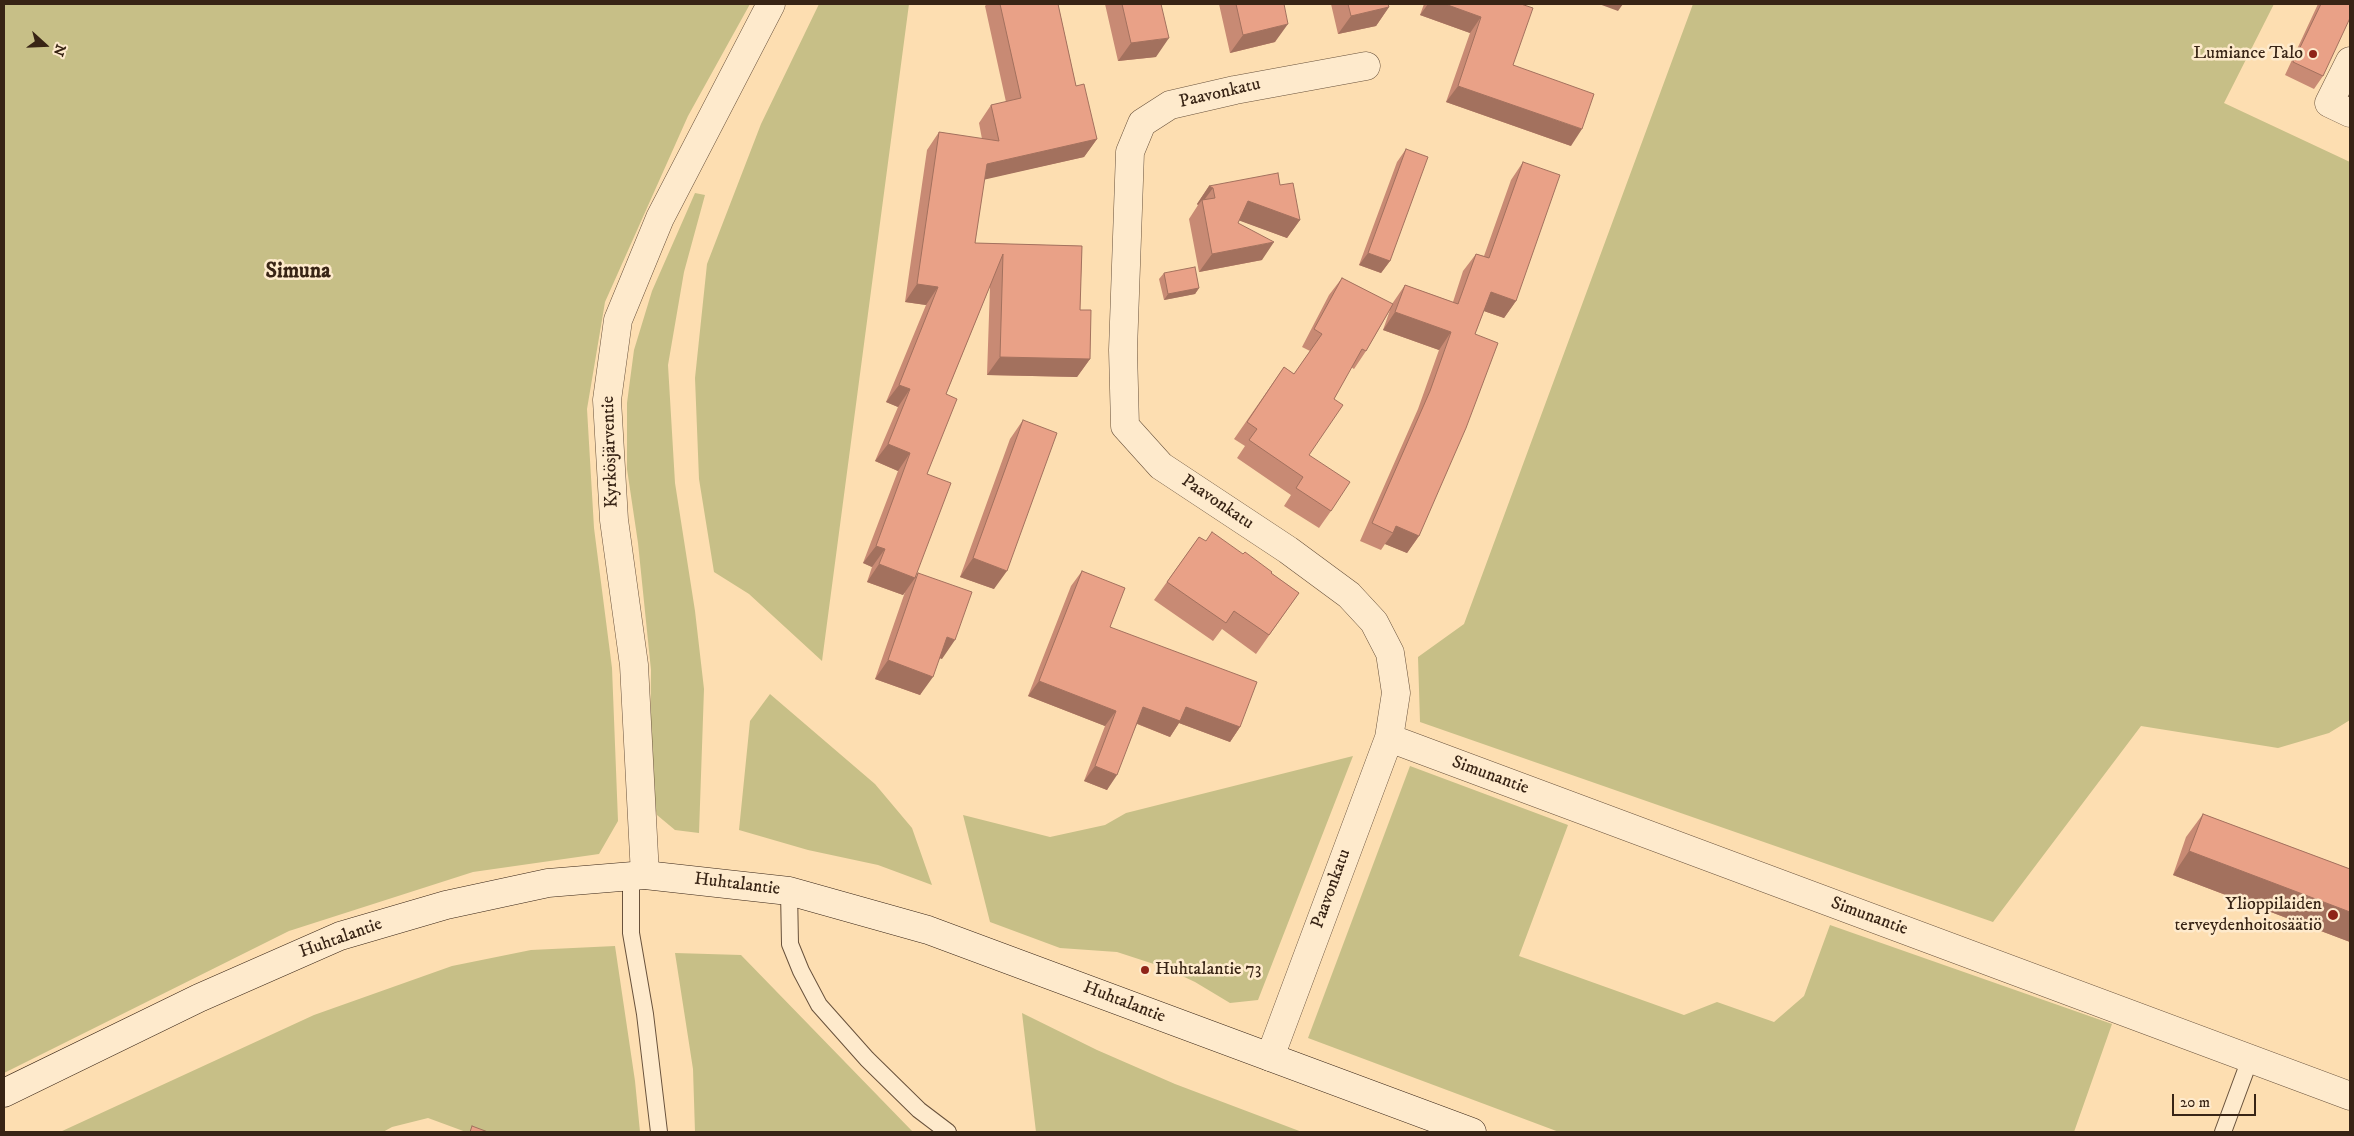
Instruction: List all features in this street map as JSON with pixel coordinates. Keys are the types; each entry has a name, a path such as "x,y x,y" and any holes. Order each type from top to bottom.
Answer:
{"street":[{"name":"Kyrkösjärventie","path":"638,875 634,665 614,520 607,400 618,320 660,218 771,4"},
{"path":"2350,60 2329,103 2350,114"},
{"name":"Paavonkatu","path":"1270,1057 1389,738 1396,693 1390,653 1374,622 1349,596 1288,550 1161,466 1125,426 1123,350 1130,152 1142,123 1170,106 1235,90 1366,66"},
{"name":"Simunantie","path":"1389,738 2350,1096"},
{"name":"Huhtalantie","path":"4,1093 199,998 340,936 446,905 548,883 638,875 789,891 928,930 1472,1132"}],"lane":[{"path":"638,875 632,933 645,1014 659,1132"},
{"path":"789,891 790,944 801,972 819,1006 880,1072 919,1110 948,1132"},
{"path":"2223,1132 2250,1059"}],"shaded area":[{"path":"4,4 750,4 688,116 605,302 587,409 594,528 612,668 618,821 599,854 473,872 289,931 4,1073"},
{"path":"819,4 909,4 822,661 749,594 714,572 699,479 695,378 707,264 761,124"},
{"path":"1693,4 2274,4 2224,103 2350,162 2350,720 2329,733 2278,748 2141,726 1993,922 1420,722 1418,657 1464,624"},
{"path":"695,193 705,195 684,272 668,365 675,483 695,611 704,689 699,833 675,830 657,815 650,785 651,670 638,543 627,469 627,403 634,350 652,291"},
{"path":"770,694 875,784 912,828 932,885 878,865 808,850 739,830 750,721"},
{"path":"1353,756 1258,1000 1230,1003 1195,982 1163,967 1117,952 1060,948 990,922 963,815 1050,837 1105,825 1126,813"},
{"path":"1410,766 1568,825 1519,956 1684,1015 1717,1002 1774,1022 1804,996 1830,925 2112,1024 2074,1132 1559,1132 1308,1038"},
{"path":"615,946 635,1081 640,1132 466,1132 428,1118 392,1127 383,1132 60,1132 314,1015 452,966 531,950"},
{"path":"675,953 741,955 913,1132 695,1132 693,1069"},
{"path":"1022,1013 1097,1050 1175,1084 1302,1132 1036,1132"}],"building":[{"path":"1000,4 1058,4 1076,86 1084,84 1097,139 987,164 975,243 1082,246 1080,310 1091,310 1090,359 1000,357 1003,254 946,394 957,399 927,474 951,483 915,578 879,564 885,549 876,546 910,453 888,444 910,389 899,385 938,287 917,284 939,132 999,141 991,105 1021,98"},
{"path":"1122,4 1161,4 1169,38 1131,43"},
{"path":"1236,4 1284,4 1288,24 1243,35"},
{"path":"1348,4 1388,4 1389,7 1351,16"},
{"path":"1445,4 1521,4 1533,8 1513,65 1594,94 1582,129 1458,86 1481,17"},
{"name":"Lumiance Talo","path":"2321,4 2350,4 2350,18 2323,76 2293,62"},
{"path":"1406,149 1428,157 1390,261 1368,253"},
{"path":"1523,162 1560,175 1516,301 1491,292 1475,334 1498,343 1466,428 1419,536 1396,526 1393,533 1372,523 1430,391 1451,332 1395,312 1405,285 1458,304 1476,254 1489,258"},
{"path":"1278,173 1280,185 1293,183 1300,220 1248,201 1238,223 1274,242 1212,254 1202,200 1215,198 1213,188 1209,186"},
{"path":"1195,267 1199,288 1168,294 1164,273"},
{"path":"1342,278 1393,304 1366,351 1362,349 1334,399 1343,405 1309,455 1350,482 1331,511 1296,488 1303,477 1249,440 1257,429 1247,422 1284,367 1294,374 1322,334 1314,329"},
{"path":"1023,420 1057,433 1007,571 973,558"},
{"path":"1212,532 1243,554 1245,552 1299,593 1269,635 1234,611 1226,623 1167,582 1199,537 1206,541"},
{"path":"1082,571 1125,588 1110,627 1257,682 1240,727 1186,707 1180,721 1143,707 1117,775 1095,766 1116,711 1039,681"},
{"path":"918,573 972,592 955,640 947,637 933,677 888,660"},
{"path":"2203,814 2350,869 2350,912 2189,851"},
{"path":"472,1126 488,1132 470,1132"}],"place":[{"name":"Lumiance Talo","path":"2313,54"},
{"name":"Ylioppilaiden terveydenhoitosäätiö","path":"2333,915"},
{"name":"Huhtalantie 73","path":"1145,970"}],"district":[{"name":"Simuna","path":"298,272"}]}
